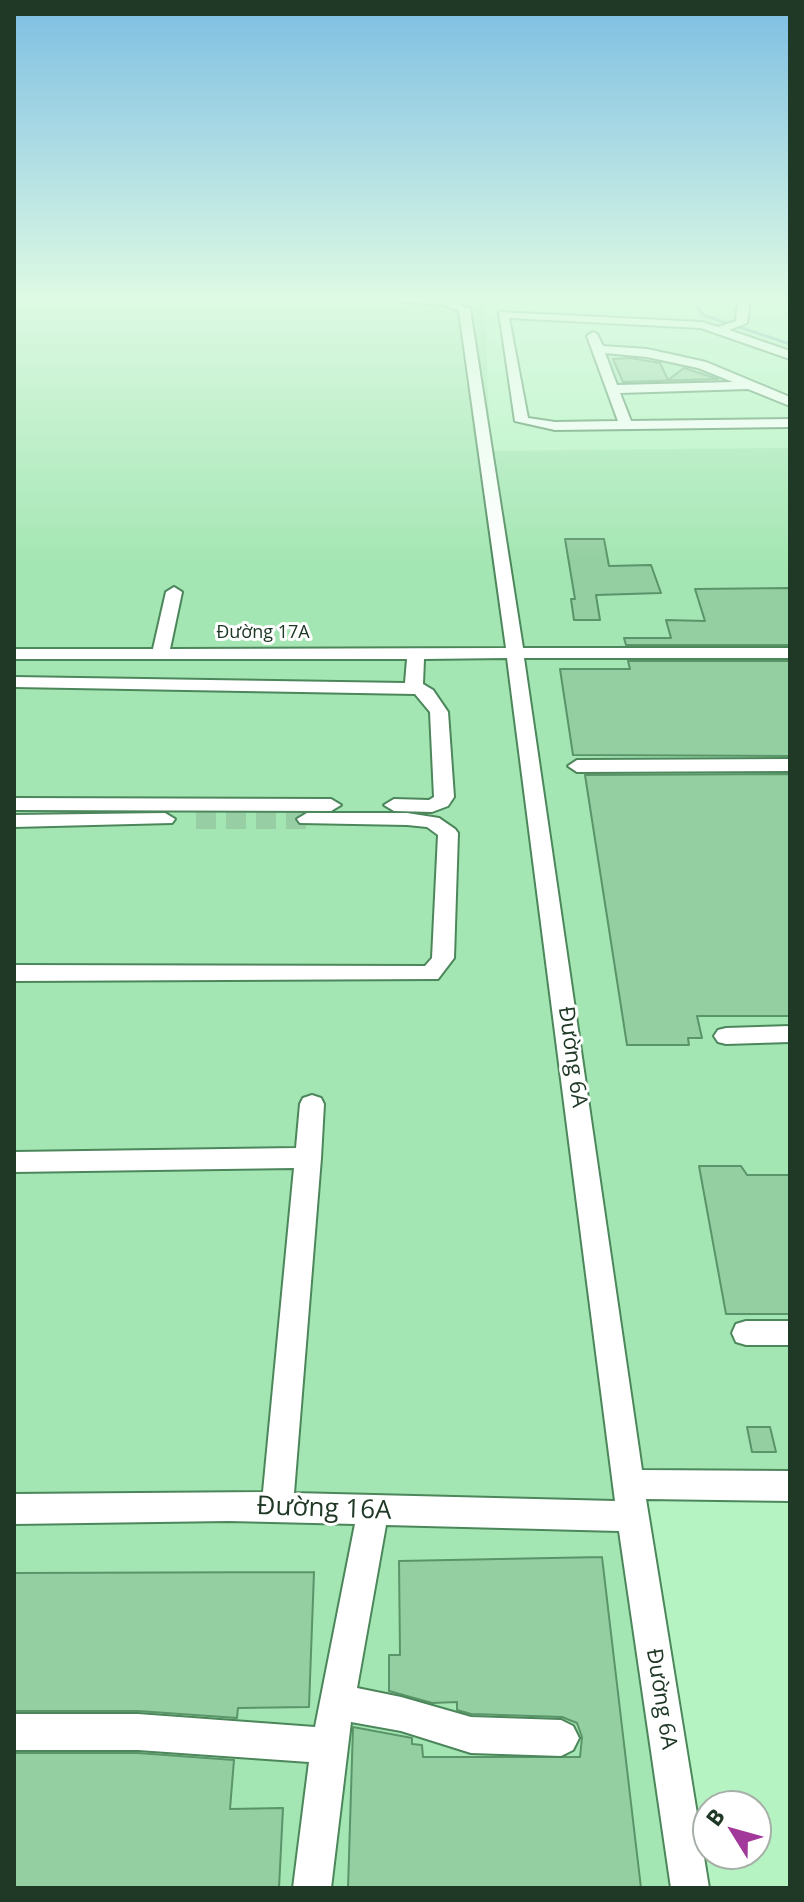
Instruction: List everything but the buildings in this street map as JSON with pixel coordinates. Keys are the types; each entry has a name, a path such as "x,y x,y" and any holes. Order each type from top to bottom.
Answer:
{"street":[{"name":"Đường 6A","path":"475,386 548,877 633,1516 690,1888"},
{"path":"516,386 522,421 555,426 790,423"},
{"path":"612,386 626,425"},
{"path":"613,389 750,386 790,402"},
{"path":"141,683 174,592"},
{"path":"14,804 432,806 444,797 439,712 427,694 414,686 416,652"},
{"name":"Đường 17A","path":"14,654 790,653"},
{"path":"14,682 418,689"},
{"path":"577,766 790,765"},
{"path":"14,821 196,819"},
{"path":"14,973 430,974 443,958 448,833 432,822 407,819 307,819"},
{"path":"726,1036 790,1034"},
{"path":"277,1507 312,1104"},
{"path":"14,1162 308,1158"},
{"path":"746,1333 790,1333"},
{"path":"629,1484 790,1486"},
{"name":"Đường 16A","path":"14,1509 277,1507 633,1516"},
{"path":"312,1888 329,1746 373,1511"},
{"path":"339,1702 401,1714 471,1735 561,1738"},
{"path":"14,1732 138,1732 329,1746"}],"shaded area":[{"path":"14,386 488,386 490,451 790,448 790,1476 618,1474 678,1888 14,1888"}],"tunnel":[{"path":"196,819 307,819"}]}
